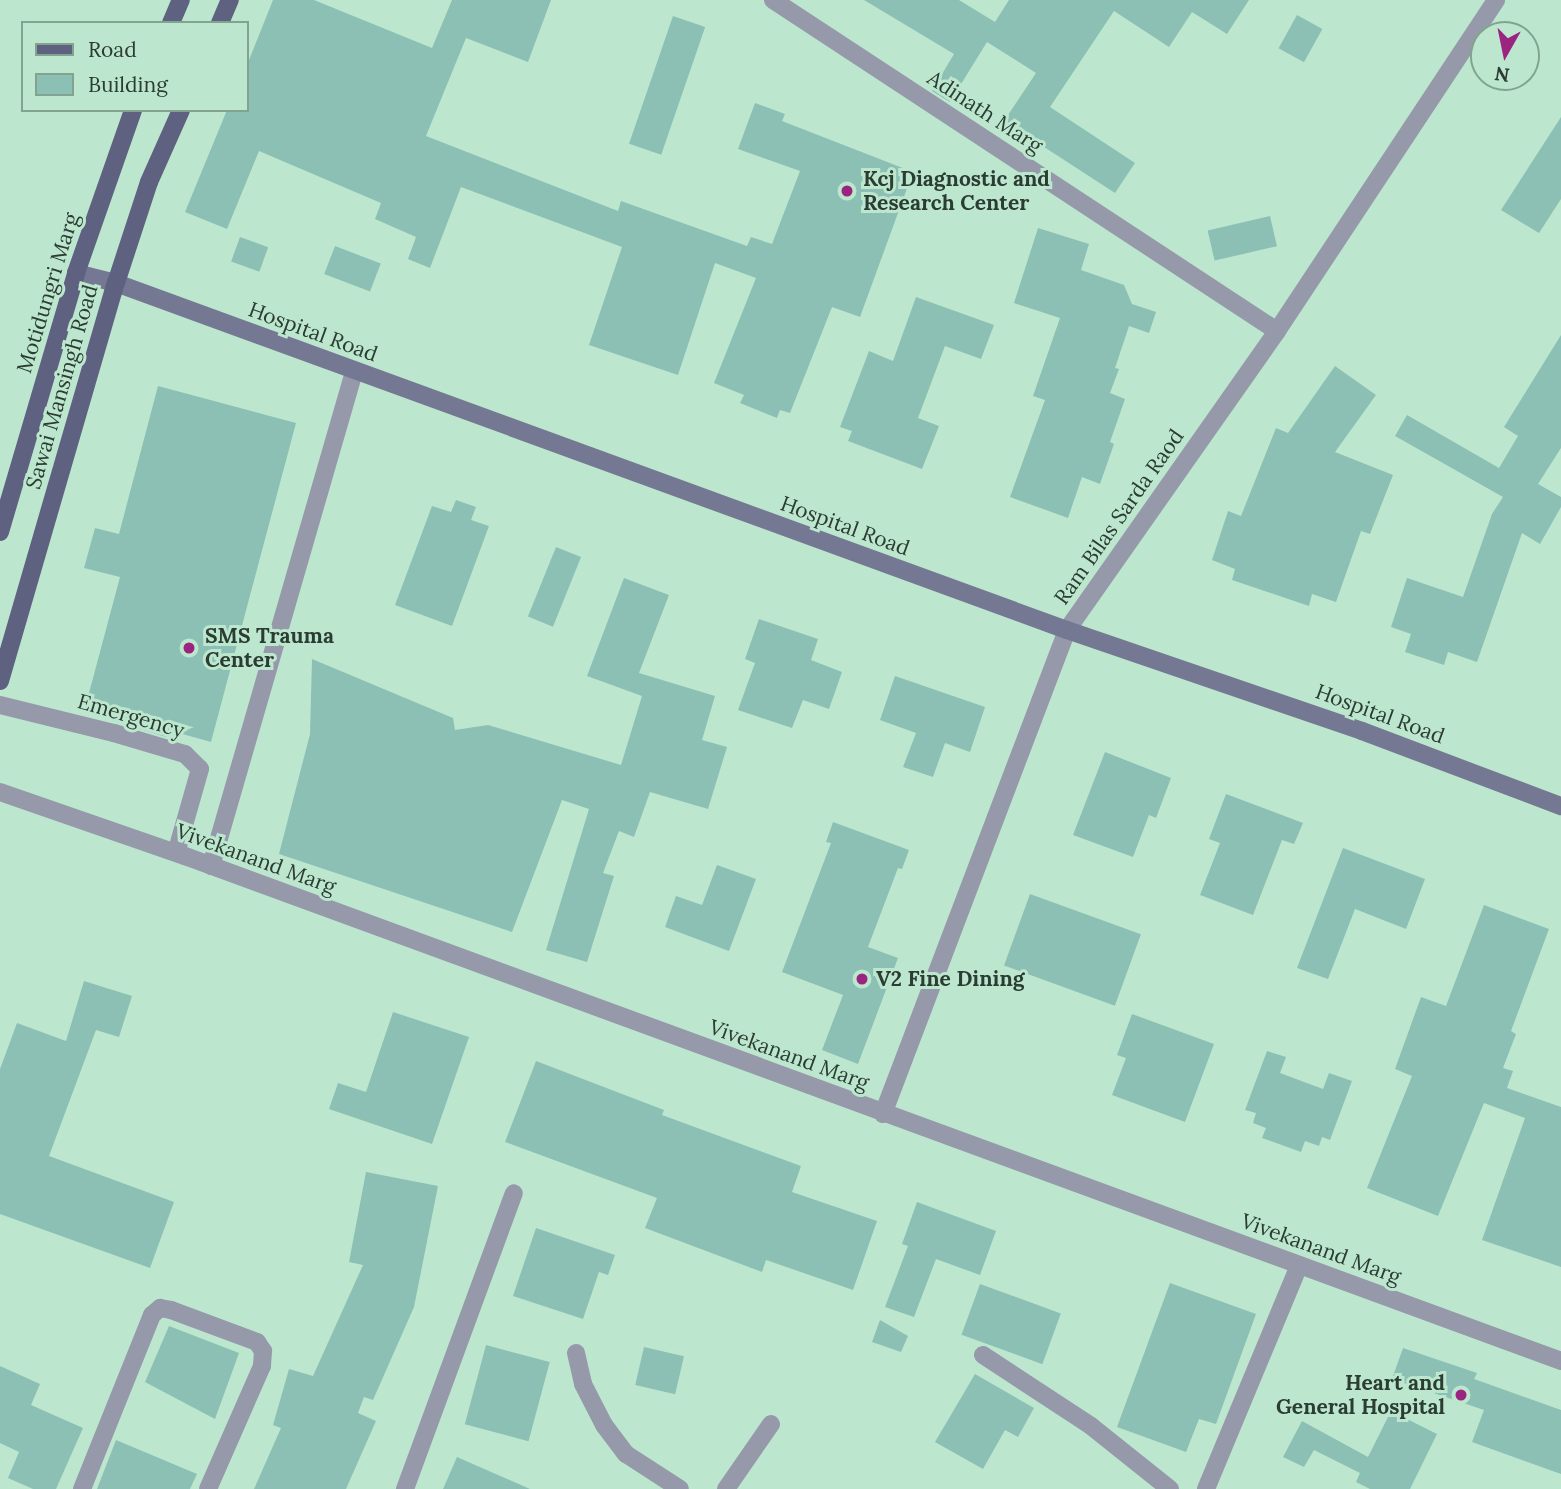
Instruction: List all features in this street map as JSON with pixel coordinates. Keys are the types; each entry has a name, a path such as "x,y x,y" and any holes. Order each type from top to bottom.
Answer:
{"main road":[{"path":"172,21 181,0"},
{"path":"221,21 230,0"},
{"name":"Motidungri Marg","path":"0,532 76,273 132,112"},
{"name":"Sawai Mansingh Road","path":"0,681 116,283 149,182 180,112"}],"street":[{"name":"Adinath Marg","path":"773,0 1277,331"},
{"name":"Ram Bilas Sarda Raod","path":"883,1114 1067,630 1277,331 1496,0"},
{"name":"Hospital Road","path":"76,273 116,283 1067,630 1362,731 1561,806"},
{"path":"211,866 354,372"},
{"name":"Emergency","path":"0,705 114,733 185,754 200,769 176,853"},
{"name":"Vivekanand Marg","path":"0,792 176,853 1561,1361"},
{"path":"405,1489 514,1193"},
{"path":"1206,1489 1299,1266"},
{"path":"82,1489 152,1315 160,1308 257,1342 263,1351 262,1366 208,1489"},
{"path":"576,1353 583,1384 604,1425 625,1454 680,1489"},
{"path":"983,1355 1091,1426 1170,1489"},
{"path":"726,1489 771,1424"}],"building":[{"path":"273,0 314,0 432,48 452,0 551,0 528,62 466,38 426,136 618,211 621,201 747,246 751,237 772,244 800,171 738,149 755,103 785,114 782,121 913,172 860,317 832,307 790,413 780,410 777,418 740,403 744,395 714,383 756,278 715,263 678,375 589,345 622,247 461,187 430,268 408,259 416,237 375,219 381,203 259,151 227,229 185,212 226,112 248,112 248,62"},
{"path":"864,0 959,0 995,22 1009,0 1249,0 1227,34 1192,12 1169,47 1114,11 1050,107 1135,163 1115,193 1004,121 1036,73 987,42 950,102 932,91 954,54"},
{"path":"1297,15 1322,29 1304,62 1279,48"},
{"path":"673,16 705,27 661,155 629,144"},
{"path":"1561,117 1561,199 1539,233 1501,210"},
{"path":"1270,216 1277,246 1215,261 1208,230"},
{"path":"1038,228 1089,244 1081,270 1124,285 1132,304 1156,312 1149,333 1129,326 1115,368 1119,369 1110,393 1125,399 1110,442 1114,444 1100,484 1082,477 1068,518 1010,497 1045,400 1033,396 1060,318 1014,303"},
{"path":"240,237 268,247 259,272 231,261"},
{"path":"335,246 381,264 370,292 324,274"},
{"path":"916,297 994,325 981,359 945,346 918,418 939,426 922,469 848,441 852,431 840,427 869,351 893,361"},
{"path":"1561,335 1561,448 1538,484 1561,497 1561,507 1540,544 1522,533 1477,662 1448,652 1444,665 1405,652 1411,634 1391,627 1407,578 1463,597 1492,514 1503,497 1395,436 1407,415 1499,468 1518,436 1504,427"},
{"path":"1335,366 1376,395 1335,452 1393,475 1370,534 1361,531 1336,602 1312,594 1309,606 1232,580 1235,569 1212,560 1228,511 1241,516 1276,428 1288,433"},
{"path":"158,386 296,423 211,742 168,730 166,737 124,724 125,719 85,708 120,577 84,568 95,528 119,534"},
{"path":"456,500 476,507 471,520 489,526 452,626 395,605 432,506 451,512"},
{"path":"556,547 581,557 553,627 528,617"},
{"path":"624,578 669,595 639,673 715,696 702,740 727,747 708,809 650,792 634,837 619,831 603,873 614,876 587,962 546,950 589,809 562,800 512,932 279,854 310,734 312,659 453,718 455,730 488,725 621,765 642,696 587,676"},
{"path":"759,619 818,639 811,660 842,672 829,709 803,700 792,728 738,710 755,663 745,659"},
{"path":"895,676 985,707 970,752 945,743 933,777 903,767 916,733 880,720"},
{"path":"1105,752 1171,778 1156,818 1149,815 1133,857 1073,835"},
{"path":"1226,794 1303,823 1294,844 1282,840 1253,915 1200,895 1220,843 1209,839"},
{"path":"833,822 909,850 902,869 898,868 868,947 898,958 858,1064 822,1050 843,995 782,972 831,843 826,842"},
{"path":"1343,848 1425,879 1406,929 1355,909 1328,979 1297,968"},
{"path":"717,865 756,879 729,951 665,927 676,896 702,905"},
{"path":"1030,894 1141,934 1115,1006 1004,965"},
{"path":"1484,905 1549,929 1511,1031 1516,1034 1503,1068 1513,1071 1507,1088 1561,1107 1561,1267 1482,1240 1525,1118 1484,1103 1438,1216 1367,1188 1412,1076 1395,1069 1421,997 1446,1006"},
{"path":"84,981 132,996 119,1037 96,1030 49,1156 174,1202 150,1268 0,1214 0,1069 17,1023 66,1041"},
{"path":"393,1012 469,1037 432,1144 329,1109 338,1083 366,1092"},
{"path":"1132,1014 1214,1044 1185,1122 1112,1095 1126,1058 1117,1055"},
{"path":"1267,1051 1286,1057 1280,1073 1323,1089 1329,1073 1352,1081 1330,1140 1322,1137 1319,1146 1305,1141 1301,1152 1262,1138 1266,1128 1253,1123 1256,1113 1245,1110"},
{"path":"536,1061 664,1110 662,1115 801,1166 792,1192 877,1221 853,1290 766,1260 762,1272 645,1228 657,1198 505,1142"},
{"path":"366,1172 438,1186 414,1307 373,1400 364,1397 358,1413 376,1421 346,1489 254,1489 281,1428 273,1425 289,1369 313,1376 363,1265 349,1262"},
{"path":"917,1202 996,1231 980,1275 936,1259 914,1317 885,1307 908,1246 902,1244"},
{"path":"536,1228 615,1255 608,1275 599,1272 583,1319 513,1296"},
{"path":"1170,1283 1256,1314 1216,1424 1199,1419 1186,1452 1117,1427"},
{"path":"980,1284 1061,1313 1042,1364 962,1335"},
{"path":"880,1320 908,1336 901,1352 872,1342"},
{"path":"169,1326 239,1353 215,1419 145,1382"},
{"path":"486,1345 550,1362 529,1441 465,1424"},
{"path":"644,1347 684,1356 675,1394 635,1385"},
{"path":"1403,1348 1477,1373 1474,1379 1561,1410 1561,1474 1472,1442 1484,1410 1392,1379"},
{"path":"0,1366 40,1384 31,1405 83,1428 56,1489 33,1489 8,1478 19,1452 0,1443"},
{"path":"975,1374 1034,1408 1018,1437 1005,1430 983,1469 935,1442"},
{"path":"1391,1411 1437,1434 1410,1489 1370,1489 1356,1482 1360,1473 1314,1450 1304,1467 1283,1457 1302,1421 1368,1457"},
{"path":"116,1440 197,1474 190,1489 97,1489"},
{"path":"457,1457 530,1489 443,1489"}],"place":[{"name":"Kcj Diagnostic and Research Center","path":"847,191"},
{"name":"SMS Trauma Center","path":"189,648"},
{"name":"V2 Fine Dining","path":"862,979"},
{"name":"Heart and General Hospital","path":"1461,1395"}]}
